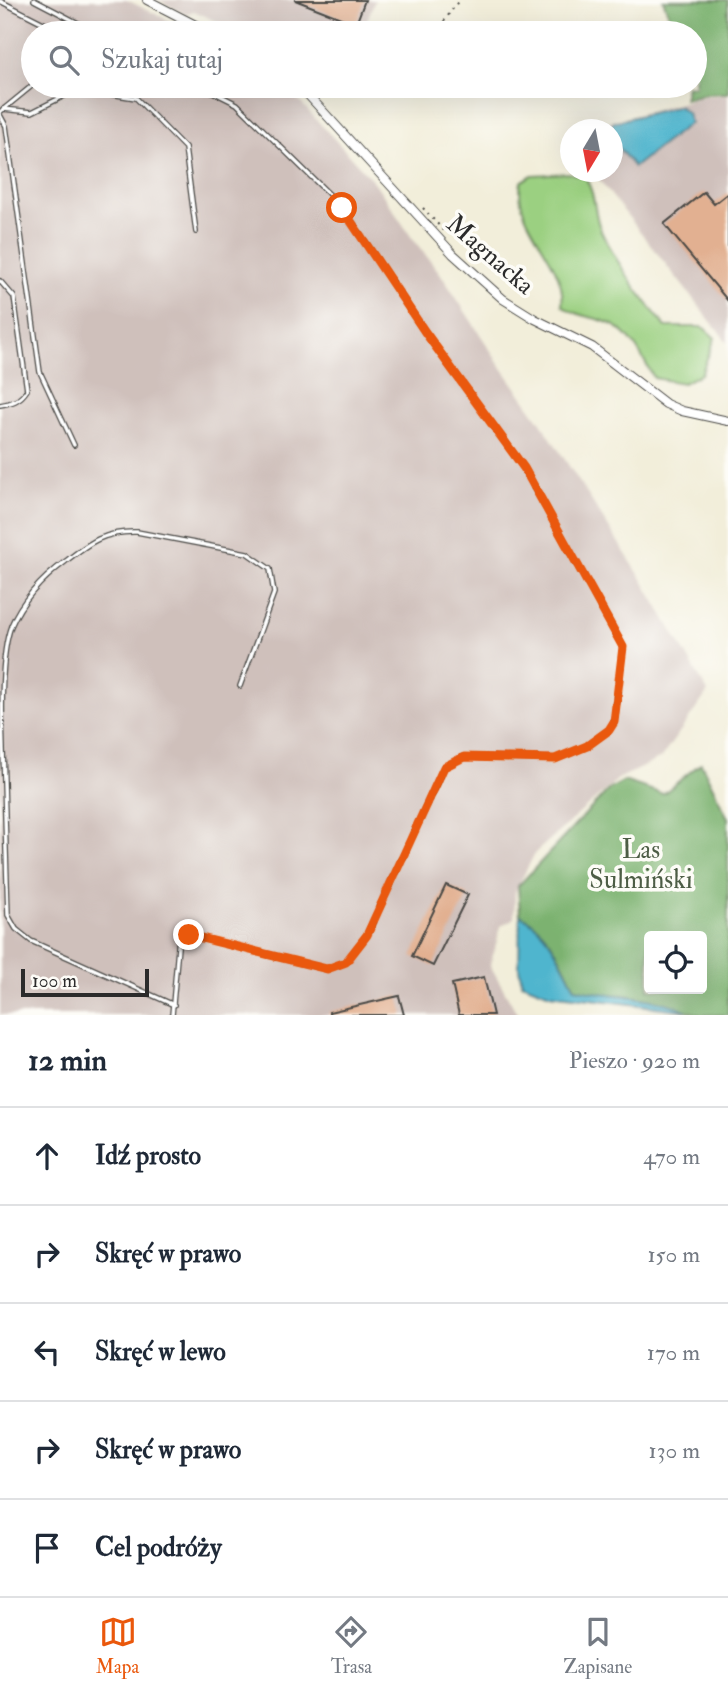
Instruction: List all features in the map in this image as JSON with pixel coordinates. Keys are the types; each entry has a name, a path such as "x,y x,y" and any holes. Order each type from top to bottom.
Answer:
{"street":[{"path":"147,0 188,21"},
{"name":"Magnacka","path":"311,98 453,254 503,299 601,353 666,404 682,411 728,421"}],"lane":[{"path":"34,0 72,21"},
{"path":"0,1 39,21"},
{"path":"1,112 21,95"},
{"path":"1,112 33,112 60,98"},
{"path":"136,98 185,148 196,232"},
{"path":"172,1015 179,936 189,935 327,969 346,962 367,935 444,767 464,757 548,760 587,746 609,730 614,722 623,647 524,468 425,332 342,208 237,104 225,98"},
{"path":"1,112 6,126 40,372 74,445"},
{"path":"0,281 14,297 27,390 22,398 0,405"},
{"path":"174,1005 31,942 11,922 8,915 2,700 7,637 20,608 31,593 61,564 106,534 137,532 247,553 270,569 274,593 240,686"}],"path":[{"path":"444,21 459,0"},
{"path":"417,203 442,227 448,238"}],"shaded area":[{"path":"0,0 127,0 170,21 21,21 21,98 295,98 301,103 375,183 412,238 440,273 642,579 708,692 661,758 618,779 535,853 515,892 514,918 501,926 490,965 518,1015 0,1015"},
{"path":"158,0 375,0 367,21 216,21 194,11 185,14"},
{"path":"728,95 728,343 601,182 623,182 623,119 620,119 698,98"}],"green space":[{"path":"663,0 728,0 728,93 707,94 707,21 671,21"},
{"path":"560,173 560,182 588,182 599,226 631,282 648,305 666,327 703,327 715,338 701,374 683,383 654,378 637,349 620,330 607,322 574,312 562,305 562,289 557,273 524,213 520,198 521,182 532,175"},
{"name":"Las Sulmiński","path":"701,763 728,818 728,1015 700,1015 665,1003 626,995 597,994 575,988 547,937 520,915 518,886 608,790 624,781 663,794"}],"water":[{"path":"679,106 687,113 690,123 634,167 623,153 623,120"},
{"path":"520,915 547,937 575,988 646,999 687,1011 550,994 522,983 519,968"}],"building":[{"path":"295,0 365,0 357,21 348,21"},
{"path":"704,192 714,204 728,193 728,301 664,224"},
{"path":"446,885 468,895 433,966 412,956"},
{"path":"484,977 493,1015 459,1015 452,984"},
{"path":"399,996 404,1015 329,1015 329,1012"}],"route":[{"path":"189,935 327,969 346,962 367,935 444,767 464,757 555,759 587,746 609,730 614,722 623,647 524,468 425,332 342,208"}]}
